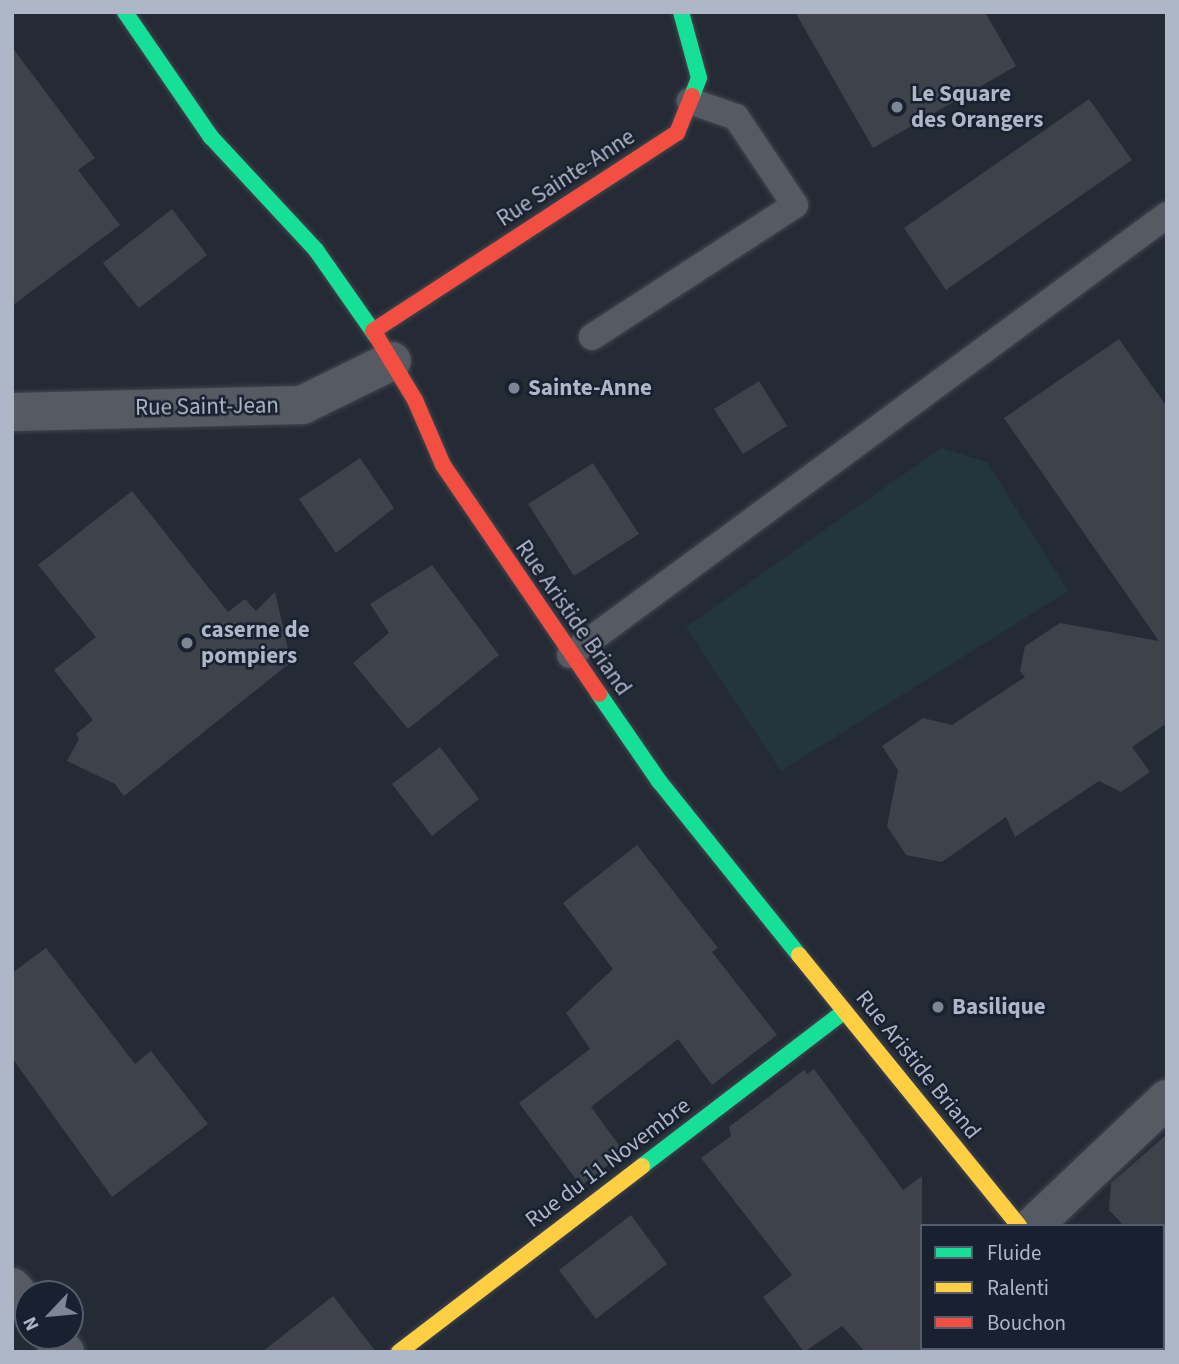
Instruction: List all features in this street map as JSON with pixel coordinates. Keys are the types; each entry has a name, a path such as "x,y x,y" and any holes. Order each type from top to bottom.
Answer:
{"main road":[{"name":"Rue Aristide Briand","path":"125,12 211,136 316,250 382,346 415,400 443,465 570,655 659,781 1017,1224"},
{"name":"Rue Sainte-Anne","path":"382,346 677,133 699,78 681,12"},
{"name":"Rue du 11 Novembre","path":"399,1352 845,1011"}],"street":[{"name":"Rue Saint-Jean","path":"12,412 302,405 382,346"},
{"path":"1035,1224 1167,1099"}],"lane":[{"path":"592,337 795,205 736,117 690,101"},
{"path":"570,655 1167,215"}],"green space":[{"path":"941,448 987,462 1068,591 781,771 686,627"}],"building":[{"name":"Le Square des Orangers","path":"795,12 985,12 1016,66 873,148"},
{"path":"12,47 95,158 78,170 120,225 12,306"},
{"path":"1089,99 1132,160 946,290 904,228"},
{"path":"172,209 207,255 139,308 103,263"},
{"path":"1119,339 1167,407 1167,723 1132,747 1150,772 1121,792 1099,781 1015,837 1006,817 942,862 906,855 887,826 898,770 882,746 923,718 952,725 1025,677 1020,671 1025,646 1060,623 1159,641 1004,418"},
{"path":"759,381 787,426 743,454 714,409"},
{"path":"360,458 394,508 336,553 299,499"},
{"path":"593,463 639,534 574,576 528,504"},
{"name":"caserne de pompiers","path":"132,491 228,612 245,599 256,611 275,592 291,662 124,796 115,784 67,761 79,739 76,734 93,720 54,670 96,637 38,565"},
{"path":"432,565 499,655 408,729 353,663 389,633 370,604"},
{"path":"440,747 479,799 432,836 392,784"},
{"path":"637,845 718,948 712,952 777,1035 712,1085 678,1039 591,1107 624,1152 581,1186 519,1103 590,1049 566,1013 613,969 563,903"},
{"path":"46,948 135,1064 151,1051 208,1124 112,1197 12,1058 12,973"},
{"path":"814,1069 903,1190 922,1176 922,1352 865,1352 842,1326 804,1352 763,1297 792,1275 701,1158 731,1136 729,1127 804,1070 807,1074"},
{"path":"1167,1134 1167,1226 1122,1224 1109,1210 1111,1183"},
{"path":"631,1215 667,1264 596,1319 559,1270"},
{"path":"333,1296 376,1352 262,1352"}],"traffic: fast":[{"path":"125,12 211,137 316,250 377,337"},
{"path":"681,12 699,78 692,96"},
{"path":"599,694 659,781 799,955"},
{"path":"642,1166 845,1011"}],"traffic: slow":[{"path":"799,955 1017,1224"},
{"path":"399,1352 642,1166"}],"traffic: jam":[{"path":"373,331 677,133 692,96"},
{"path":"377,337 415,400 443,465 599,694"}],"place":[{"name":"Le Square des Orangers","path":"897,107"},
{"name":"Sainte-Anne","path":"514,388"},
{"name":"caserne de pompiers","path":"187,643"},
{"name":"Basilique","path":"938,1007"}]}
